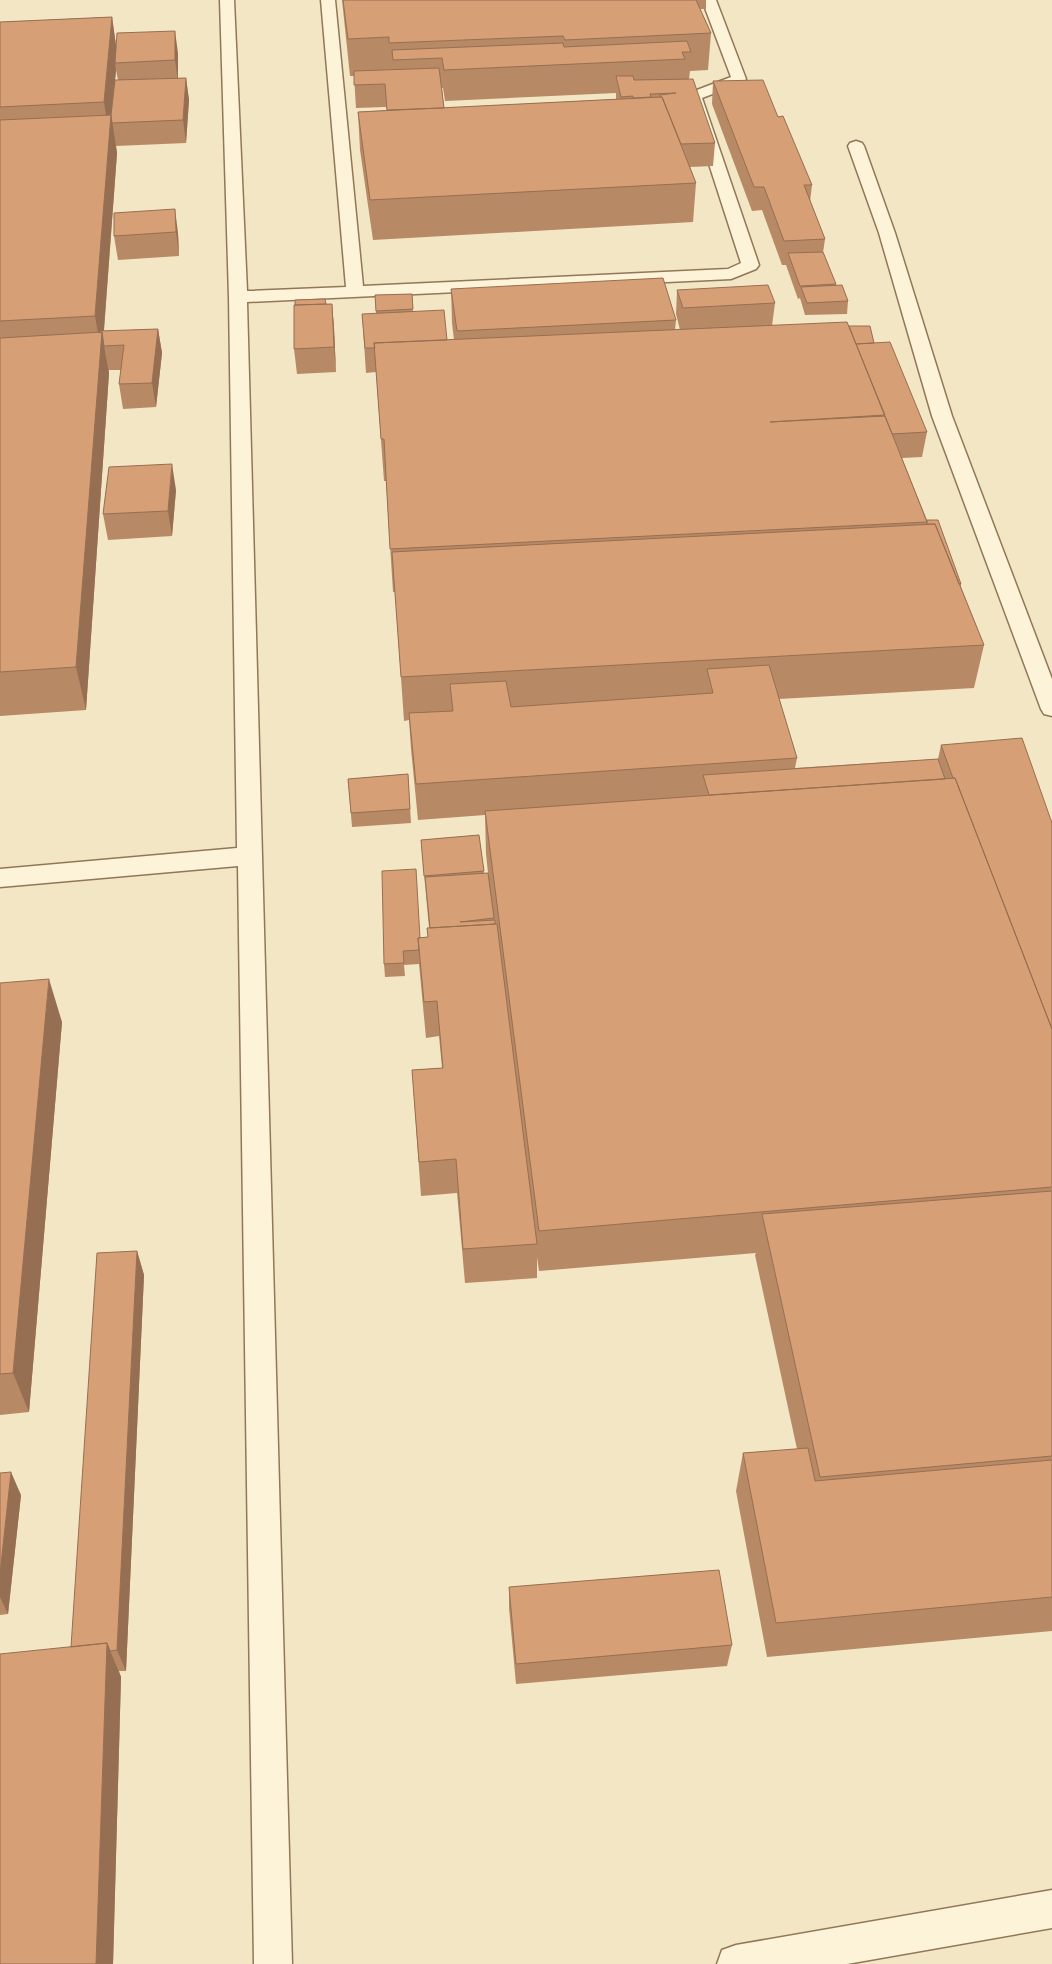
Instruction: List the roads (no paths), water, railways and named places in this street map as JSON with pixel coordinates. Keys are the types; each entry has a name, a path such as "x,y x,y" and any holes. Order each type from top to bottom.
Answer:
{"lane":[{"path":"227,0 238,297 248,856 273,1964"},
{"path":"328,0 355,290"},
{"path":"238,297 355,290 731,274 750,265 694,96 739,79 709,0"},
{"path":"856,146 887,233 942,416 1052,709"},
{"path":"0,878 248,856"},
{"path":"736,1964 1052,1909"}]}
